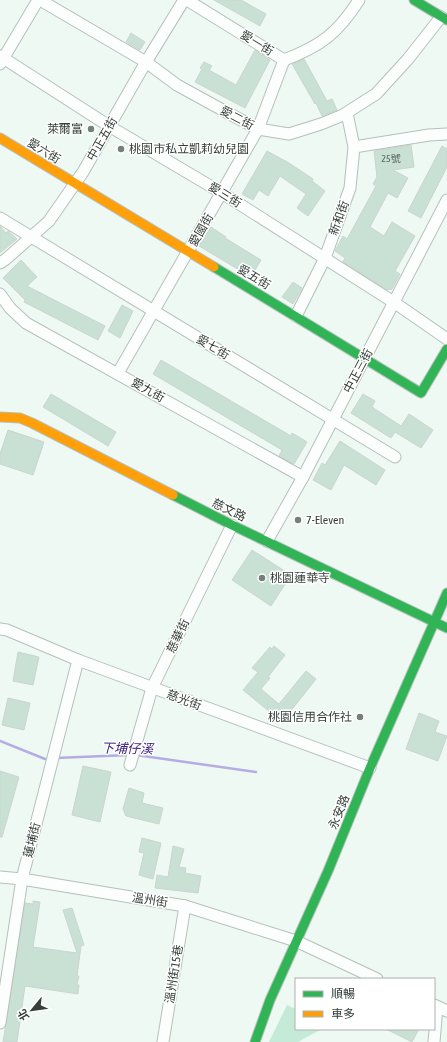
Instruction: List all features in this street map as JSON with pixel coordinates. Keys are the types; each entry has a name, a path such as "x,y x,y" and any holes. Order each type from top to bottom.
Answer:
{"street":[{"path":"1,60 39,0"},
{"name":"愛二街","path":"39,0 146,62 177,84 258,129 289,134 321,124 347,113 376,94 444,18"},
{"name":"中正五街","path":"0,263 49,221 74,184 146,62 186,0"},
{"name":"愛一街","path":"186,0 284,60 312,49 328,38 342,25 359,0"},
{"path":"414,0 444,18"},
{"name":"愛三街","path":"1,60 222,193 395,303 447,339"},
{"name":"愛國街","path":"118,373 258,129 284,60"},
{"name":"新和街","path":"296,316 325,258 350,188 354,147 347,113"},
{"path":"354,147 429,135 447,134"},
{"name":"愛六街","path":"0,138 74,184"},
{"name":"愛五街","path":"74,184 296,316 421,393 447,349"},
{"name":"中正三街","path":"267,541 303,477 395,303 447,200"},
{"name":"愛七街","path":"0,218 395,457"},
{"name":"愛九街","path":"0,294 10,308 26,323 303,477"},
{"name":"慈文路","path":"0,417 6,416 20,418 32,423 232,525 447,628"},
{"name":"慈華街","path":"131,758 152,688 232,525"},
{"name":"永安路","path":"255,1042 270,1000 328,871 370,768 447,593"},
{"name":"慈光街","path":"0,629 7,630 78,660 152,688 370,768"},
{"name":"蓮埔街","path":"0,1023 22,879 78,660"},
{"name":"溫州街","path":"0,877 22,879 185,906 296,941 375,978"},
{"name":"溫州街15巷","path":"163,1042 185,906"},
{"path":"434,1042 439,1008"}],"green space":[{"path":"287,1005 295,1009 295,1030 321,1030 298,1042 269,1042"}],"building":[{"path":"214,0 241,0 266,14 260,26"},
{"path":"131,33 145,42 140,50 126,42"},
{"path":"255,50 270,60 245,108 195,82 204,62 212,66 209,70 236,85"},
{"path":"304,59 327,101 332,99 337,110 322,116 316,103 315,104 292,64"},
{"path":"411,145 414,167 393,170 408,178 397,198 388,193 370,227 384,236 392,222 415,236 395,271 400,274 392,289 387,290 343,262 345,258 335,251 343,236 347,239 376,186 373,184 377,177 374,151"},
{"path":"442,146 447,149 447,167 421,218 408,211"},
{"path":"267,151 313,179 312,181 325,191 308,216 297,208 306,194 280,176 268,196 259,190 253,200 242,194"},
{"path":"0,226 6,233 8,231 17,239 0,253"},
{"path":"211,227 226,237 225,238 261,260 251,277 199,246"},
{"path":"21,260 37,277 27,286 105,326 98,340 24,302 25,300 3,278"},
{"path":"293,282 302,288 293,304 282,297"},
{"path":"122,305 133,311 120,338 108,331"},
{"path":"161,360 291,436 292,433 307,442 294,464 279,456 282,450 153,374"},
{"path":"51,394 116,432 108,446 43,407"},
{"path":"363,394 375,401 372,407 401,426 409,414 433,430 421,448 395,432 391,438 351,413"},
{"path":"8,430 44,442 33,475 0,464 0,454"},
{"path":"340,441 385,470 376,485 344,465 331,490 313,480 322,463 325,465"},
{"name":"桃園蓮華寺","path":"252,550 291,575 271,606 232,580"},
{"path":"274,646 285,655 268,677 270,678 261,689 279,704 306,671 316,679 282,722 243,690 258,672 252,668 270,647 272,649"},
{"path":"18,652 39,657 33,685 13,681"},
{"path":"8,698 30,703 24,730 2,725"},
{"path":"419,713 439,721 435,732 447,736 438,761 406,749"},
{"path":"83,766 111,772 100,822 72,815"},
{"path":"0,771 19,777 2,837 0,837"},
{"path":"129,788 144,793 142,803 163,808 159,824 126,816 123,809"},
{"path":"142,838 161,843 153,879 139,875 144,853 139,852"},
{"path":"173,846 184,849 179,867 186,868 185,873 201,876 198,893 155,888 157,875 168,877"},
{"path":"33,901 40,902 33,947 77,953 63,910 72,908 84,945 81,946 77,976 79,976 77,984 79,985 78,994 25,986 17,1042 3,1042 25,903 33,904"},
{"path":"388,1030 418,1030 412,1042"}],"waterway":[{"name":"下埔仔溪","path":"0,741 45,759 49,759"},
{"name":"下埔仔溪","path":"56,758 129,755"},
{"name":"下埔仔溪","path":"136,755 256,772"}],"traffic: fast":[{"path":"414,0 447,20"},
{"path":"214,267 421,393 447,349"},
{"path":"173,495 232,525 447,628"},
{"path":"255,1042 270,1000 328,871 370,768 447,593"}],"traffic: slow":[{"path":"0,138 214,267"},
{"path":"0,417 20,418 32,423 173,495"}],"place":[{"name":"萊爾富","path":"91,129"},
{"name":"桃園市私立凱莉幼兒園","path":"121,149"},
{"name":"7-Eleven","path":"298,520"},
{"name":"桃園蓮華寺","path":"262,578"},
{"name":"桃園信用合作社","path":"360,717"}]}
